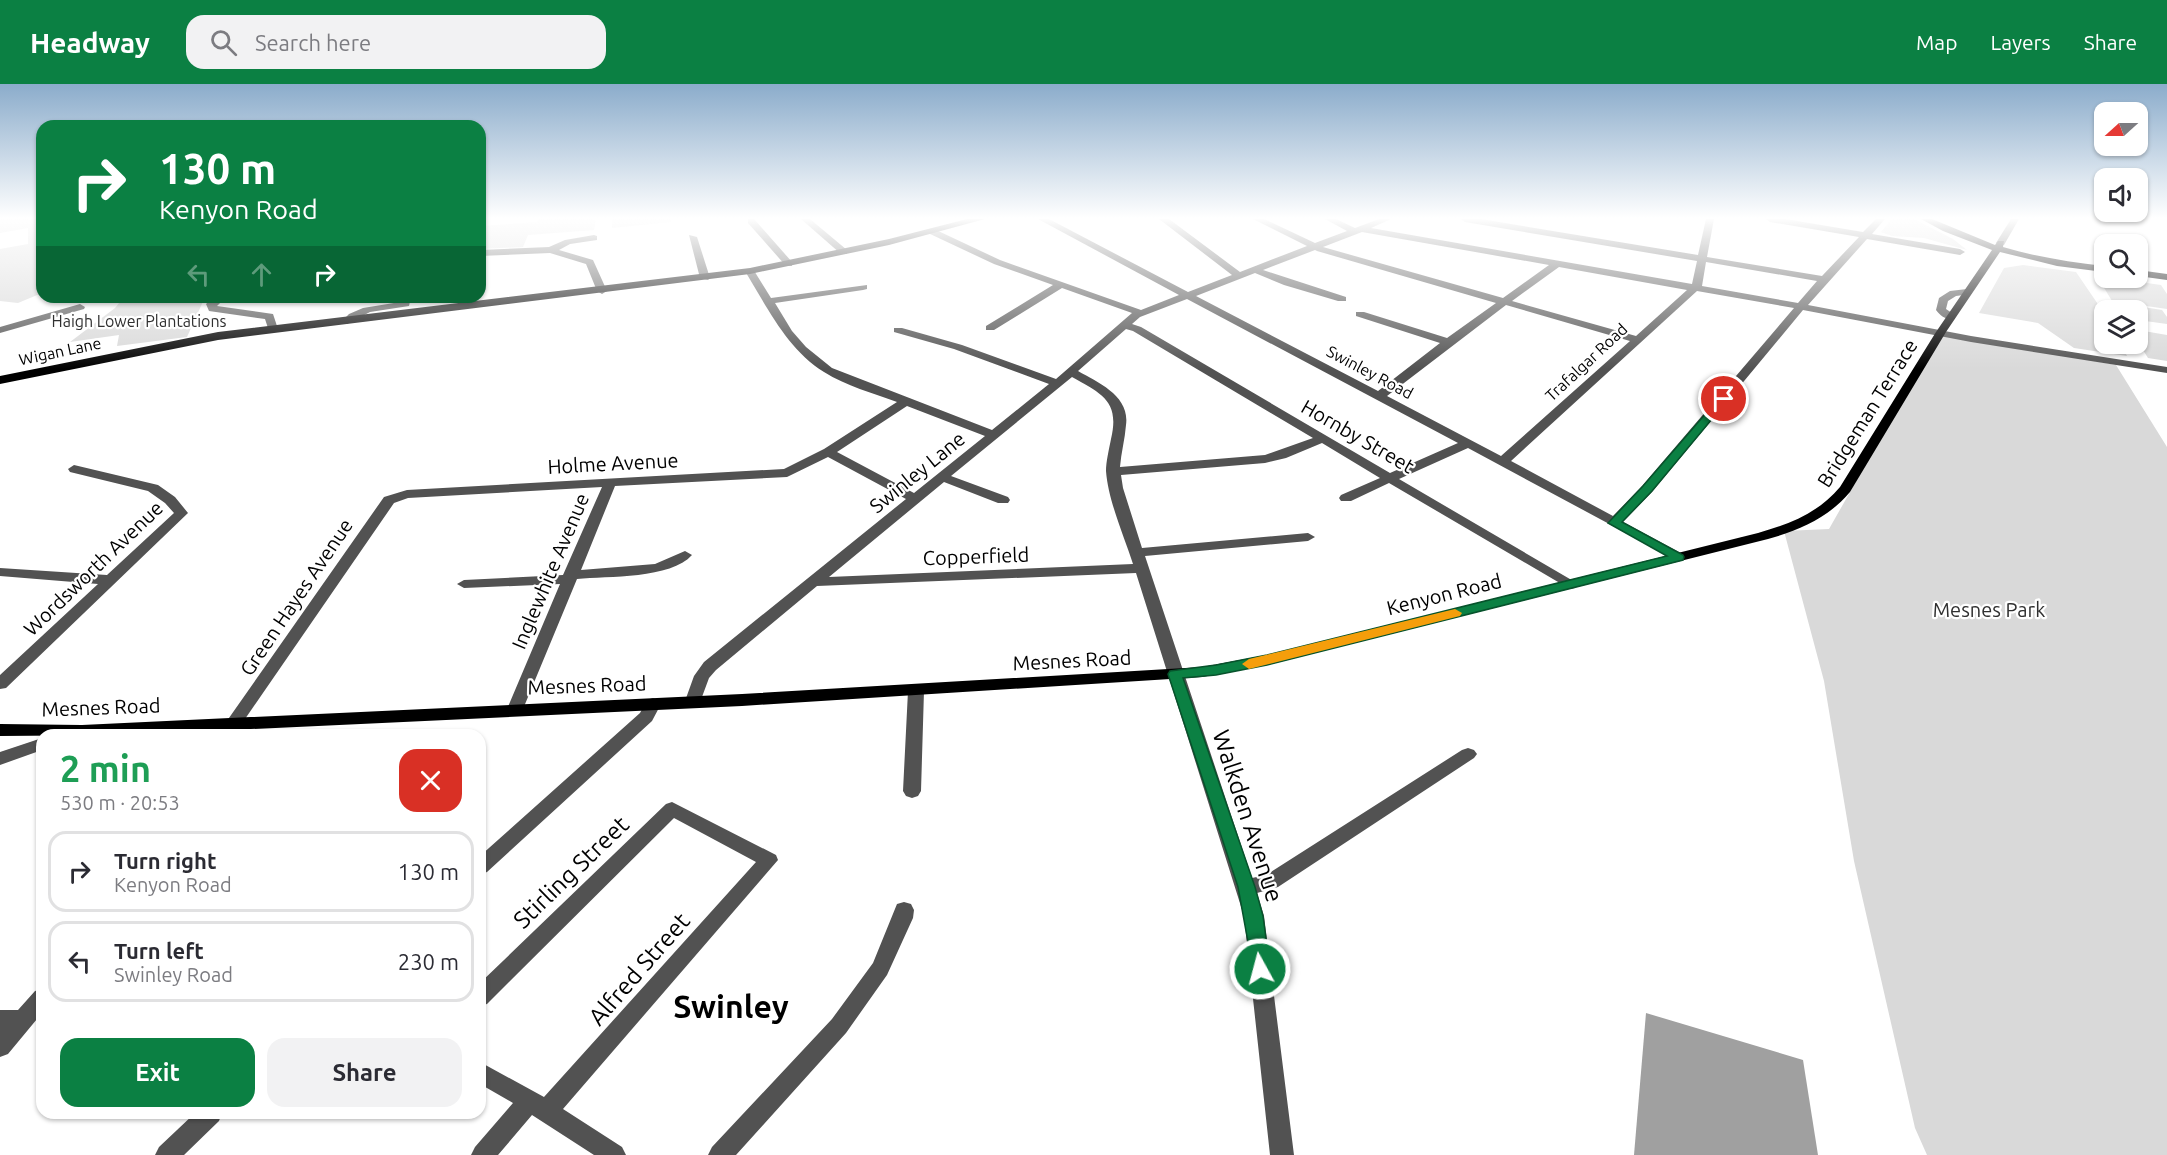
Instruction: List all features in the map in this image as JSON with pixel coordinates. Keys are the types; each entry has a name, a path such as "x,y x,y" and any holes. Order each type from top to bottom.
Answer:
{"highway":[{"name":"Wigan Lane","path":"0,380 218,336 602,291 761,269"}],"main road":[{"name":"Bridgeman Terrace","path":"1722,547 1794,527 1834,503 1845,489 1982,269"},
{"path":"2148,274 2167,277"},
{"name":"Kenyon Road","path":"1175,674 1216,670 1267,660 1722,547"},
{"name":"Mesnes Road","path":"229,729 515,710 916,691 1175,674"},
{"name":"Mesnes Road","path":"0,730 36,731"}],"street":[{"path":"593,269 602,291"},
{"path":"702,269 705,278"},
{"path":"1018,269 1141,313"},
{"name":"Swinley Road","path":"1137,269 1468,443 1678,557"},
{"path":"1231,269 1240,276"},
{"path":"1392,269 1635,339"},
{"path":"1378,396 1503,301 1550,269"},
{"path":"1585,269 1971,339 2167,370"},
{"path":"1694,288 1697,286 1700,269"},
{"path":"1766,269 1824,279"},
{"path":"1614,523 1647,489 1833,269"},
{"path":"1256,270 1280,282 1303,286 1333,298"},
{"name":"Swinley Lane","path":"693,701 698,684 706,671 1071,372 1124,325 1141,313 1256,270"},
{"path":"750,271 788,333 814,359 842,377 994,435"},
{"path":"990,328 1062,284"},
{"path":"769,301 863,287"},
{"name":"Trafalgar Road","path":"1502,462 1635,339 1694,288"},
{"path":"1952,316 1941,310 1942,300 1954,293 1967,292"},
{"path":"212,303 213,309 269,316 273,329"},
{"path":"347,321 353,314 366,309 405,303"},
{"path":"0,330 80,307"},
{"path":"1360,315 1448,342"},
{"name":"Hornby Street","path":"1124,325 1137,329 1570,585"},
{"path":"898,330 958,347 1057,383"},
{"path":"1071,372 1100,387 1112,397 1119,407 1122,426 1112,472 1265,459 1282,456 1322,439"},
{"name":"Holme Avenue","path":"395,497 407,494 792,472 828,452 905,402"},
{"path":"1346,498 1468,443"},
{"path":"828,452 915,499"},
{"name":"Wordsworth Avenue","path":"0,684 181,513 170,500 153,488 74,469"},
{"name":"Walkden Avenue","path":"1112,472 1175,674 1246,887 1257,939 1282,1155"},
{"path":"941,477 1002,500"},
{"name":"Inglewhite Avenue","path":"515,710 610,483"},
{"name":"Green Hayes Avenue","path":"229,729 384,505 395,497"},
{"path":"1136,553 1308,537"},
{"path":"464,584 655,568 667,565 685,555"},
{"name":"Copperfield","path":"813,582 1141,568"},
{"path":"0,572 110,580"},
{"path":"912,791 916,691"},
{"path":"486,862 646,717 653,704"},
{"path":"0,759 36,746"},
{"path":"1246,887 1271,882 1468,754"},
{"name":"Alfred Street","path":"483,1155 538,1106 770,860 672,809"},
{"name":"Stirling Street","path":"486,991 672,809"},
{"path":"720,1155 839,1026 880,969 903,918 904,910"},
{"path":"0,1047 36,1005"},
{"path":"0,1020 23,1020"},
{"path":"486,1076 614,1155"},
{"path":"167,1155 205,1119"}],"green space":[{"path":"0,269 36,269 36,296 18,303 0,301"},
{"path":"2003,269 2053,269 2076,272 2095,300 2094,351 2074,348 2038,323 1979,313"},
{"path":"2148,283 2161,285 2167,294 2167,309 2148,306 2148,300 2111,300 2104,288 2148,288"},
{"name":"Haigh Lower Plantations","path":"119,303 202,303 187,337 117,346 119,335 70,342"},
{"path":"2148,308 2162,310 2167,317 2167,324 2148,321"},
{"name":"Mesnes Park","path":"1941,332 2116,365 2167,447 2167,1155 1927,1155 1915,1128 1854,861 1824,681 1784,531 1829,529"},
{"path":"2148,332 2167,335 2167,361 2148,358 2146,354 2148,354"}],"shaded area":[{"path":"1646,1013 1803,1060 1818,1155 1634,1155"}],"slow traffic":[{"path":"1249,664 1455,613"}],"district":[{"name":"Swinley","path":"731,1006"}],"route":[{"path":"1260,969 1254,916 1246,887 1175,674 1216,670 1267,660 1678,557 1614,523 1628,511 1724,399"}]}
